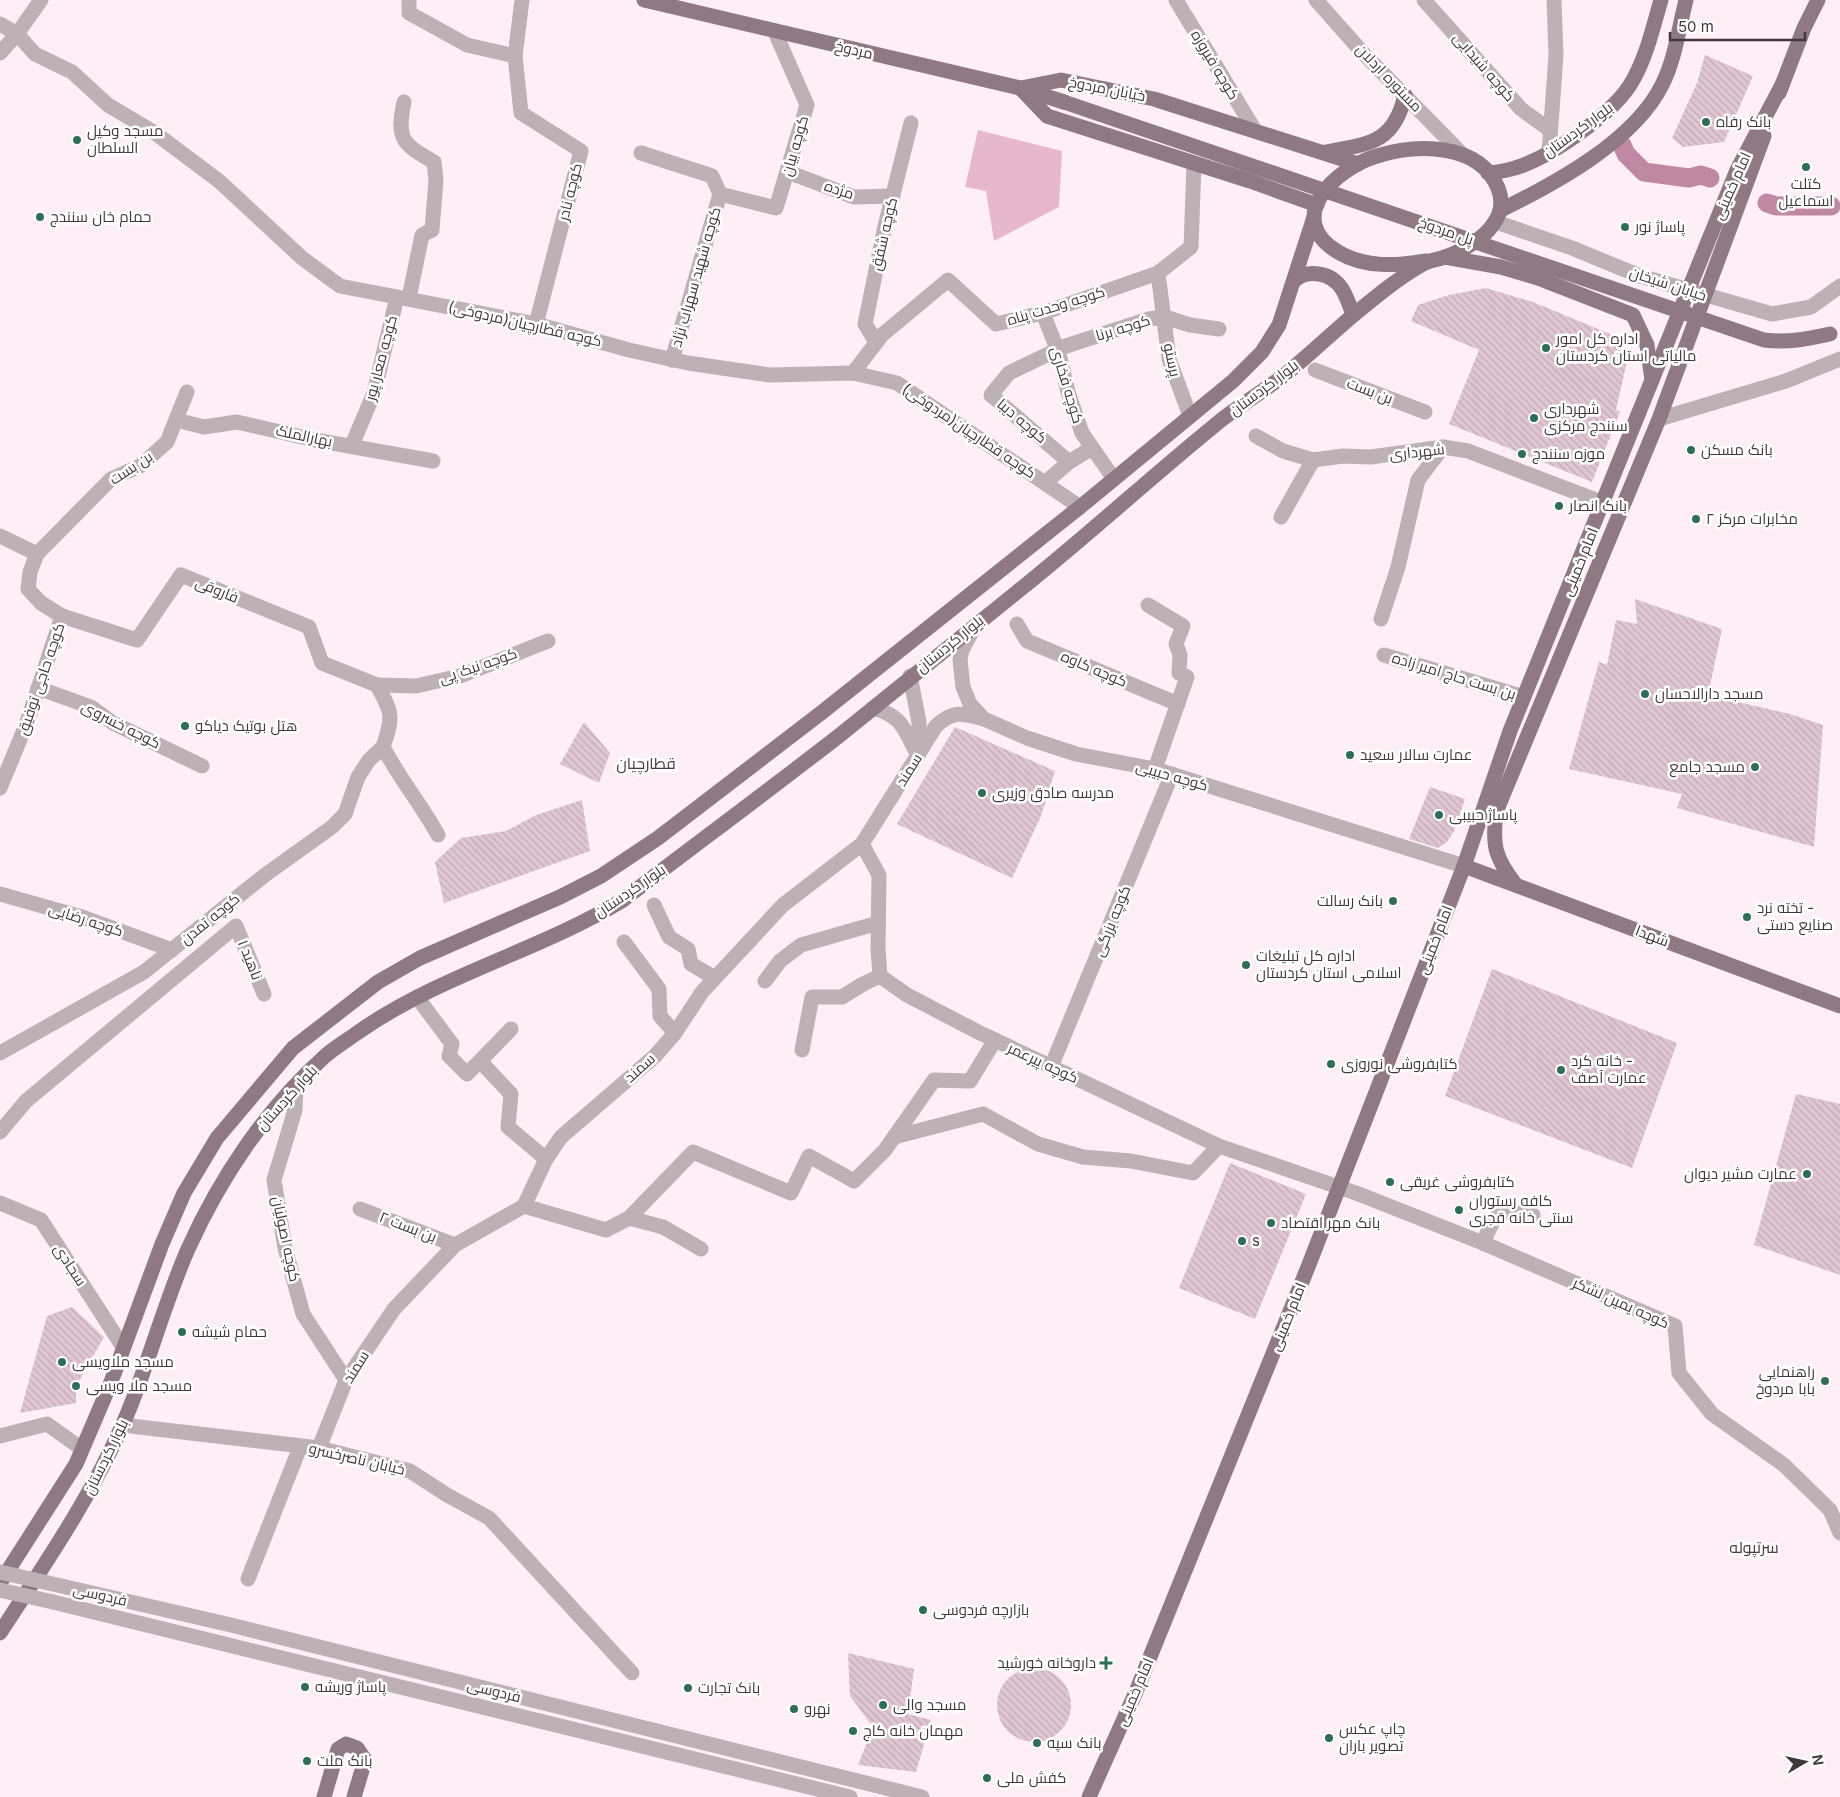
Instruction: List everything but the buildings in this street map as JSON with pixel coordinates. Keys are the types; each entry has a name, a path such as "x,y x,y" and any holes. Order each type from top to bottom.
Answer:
{"main road":[{"name":"مردوخ","path":"644,0 1020,88 1064,102"},
{"name":"بلوار کردستان","path":"1488,173 1513,169 1549,152 1615,105 1633,81 1645,55 1661,0"},
{"name":"بلوار کردستان","path":"1498,216 1548,187 1621,137 1634,123 1653,101 1663,84 1686,0"},
{"name":"امام خمینی","path":"1516,885 1505,870 1495,849 1493,836 1496,812 1658,419 1804,28 1818,0"},
{"name":"خیابان مردوخ","path":"1020,88 1061,80 1154,99 1254,129 1358,164"},
{"name":"امام خمینی","path":"1089,1797 1135,1694 1340,1186 1464,866 1510,731 1604,503 1737,170 1783,84"},
{"path":"1020,88 1047,116 1250,181 1316,210"},
{"path":"1324,152 1359,146 1389,131 1400,115 1405,96"},
{"name":"پل مردوخ","path":"1064,102 1764,340 1800,341 1835,332"},
{"path":"1433,149 1462,155 1488,173 1498,189 1498,216 1487,232 1474,242 1445,257 1390,266 1356,260 1341,254 1321,236 1316,210 1322,192 1330,182 1358,164 1373,157 1410,150 1433,149"},
{"name":"بلوار کردستان","path":"0,1584 68,1477 82,1449 162,1244 184,1193 217,1138 293,1048 378,982 411,963 560,897 601,876 658,838 821,713 1080,507 1233,381 1262,352 1279,325 1316,210"},
{"path":"1445,257 1501,267 1538,278 1633,315 1647,345 1652,381"},
{"name":"بلوار کردستان","path":"0,1633 86,1500 122,1426 188,1250 207,1211 251,1138 275,1107 325,1056 396,1007 440,984 577,925 623,900 873,708 977,622 1016,593 1223,418 1286,374 1353,315 1426,261"},
{"path":"1294,281 1301,275 1312,273 1323,275 1333,280 1342,288 1353,315"},
{"name":"شهدا","path":"1464,866 1840,1006"},
{"path":"324,1797 338,1749 346,1744 352,1745 362,1752 365,1760 354,1797"}],"street":[{"path":"0,53 17,34 41,0"},
{"path":"409,0 409,13 467,45 516,56"},
{"name":"کوچه نادر","path":"522,0 516,56 521,113 581,151 536,324"},
{"name":"کوچه فیروزه","path":"1176,0 1254,129"},
{"name":"مستوره اردلان","path":"1316,0 1462,155"},
{"name":"کوچه شیدایی","path":"1424,0 1521,110 1550,130"},
{"path":"1437,0 1441,18"},
{"path":"1549,152 1556,55 1554,0"},
{"name":"کوچه قطارچیان(مردوخی)","path":"0,24 17,34 35,54 72,72 108,105 155,133 219,181 244,202 302,258 340,286 536,324 672,360 770,375 853,373 898,383 1046,482 1080,507"},
{"name":"کوچه بیان","path":"720,194 776,208 807,105 775,32"},
{"name":"کوچه معار پور","path":"352,445 374,393 422,235 432,230 436,180 434,162 408,147 399,125 404,102"},
{"name":"کوچه شفق","path":"876,342 865,324 911,123"},
{"path":"641,153 712,176 720,194"},
{"name":"کوچه وحدت پناه","path":"853,373 876,342 948,280 996,324 1043,313 1158,273 1191,247 1194,164"},
{"name":"مژده","path":"788,172 854,197 893,196"},
{"name":"کوچه شهید سهراب نژاد","path":"672,360 720,194"},
{"name":"خیابان شیخان","path":"1498,216 1640,276 1772,314 1811,307 1840,286"},
{"name":"پرستو","path":"1158,273 1169,359 1190,416"},
{"name":"کوچه فخاری","path":"1043,313 1057,350 1080,425 1092,448 1114,479"},
{"name":"کوچه برنا","path":"1057,350 1141,322 1165,317 1190,325 1219,329"},
{"name":"کوچه دیبا","path":"1057,350 1009,372 991,395 1031,426 1069,462"},
{"path":"1658,419 1786,381 1840,359"},
{"name":"بن بست","path":"1315,370 1424,412"},
{"name":"بن بست","path":"37,554 110,479 140,466 167,442 186,392"},
{"name":"بهارالملک","path":"176,420 204,426 237,422 315,440 352,445 433,461"},
{"name":"شهرداری","path":"1256,436 1283,450 1312,460 1343,456 1371,457 1443,447 1468,451 1604,503"},
{"path":"1381,619 1398,567 1418,480 1443,447"},
{"path":"1046,482 1069,462 1092,448"},
{"path":"1281,517 1312,460"},
{"path":"0,536 37,554"},
{"name":"کوچه حاجی توفیق","path":"0,788 26,725 62,616 41,602 28,589 30,572 37,554"},
{"name":"فاروقی","path":"62,616 137,640 181,575 309,627 322,663 377,684"},
{"path":"1148,605 1183,626 1176,644 1180,655 1179,673 1187,676 1155,769"},
{"name":"کوچه حبیبی","path":"977,622 962,650 960,660 963,687 970,704 984,719 1027,738 1076,754 1155,769 1464,866"},
{"name":"کوچه کاوه","path":"1016,624 1027,640 1178,704"},
{"name":"کوچه نیک پی","path":"377,684 416,686 460,676 548,641"},
{"name":"بن بست حاج امیر زاده","path":"1384,655 1524,697"},
{"path":"910,676 919,722 918,756"},
{"path":"377,684 391,711 391,724 383,746 396,772 423,808 438,834"},
{"name":"کوچه خسروی","path":"38,688 91,707 113,723 202,766"},
{"path":"873,708 890,713 902,722 918,756"},
{"name":"سمند","path":"319,1448 346,1380 394,1309 455,1245 524,1206 546,1159 561,1137 655,1056 675,1033 702,992 783,905 862,844 936,726 947,715 962,714 984,719"},
{"name":"کوچه تمدن","path":"0,1053 144,972 265,875 332,827 345,814 358,777 369,760 383,746"},
{"name":"کوچه بزرگی","path":"1051,1067 1172,774"},
{"path":"802,1050 812,997 842,997 880,976 879,875 862,844"},
{"name":"کوچه رضایی","path":"0,894 85,918 172,950"},
{"path":"654,905 669,937 688,949 691,964 715,978"},
{"path":"765,982 780,961 801,945 878,923"},
{"name":"کوچه تمدن","path":"0,1132 26,1102 236,926"},
{"name":"ناهید ۱","path":"236,926 264,994"},
{"path":"624,942 659,988 660,1016 675,1033"},
{"name":"کوچه پیرعمر","path":"880,976 907,994 995,1040 1219,1146 1340,1186"},
{"path":"417,997 452,1044 449,1056 467,1074 511,1029"},
{"path":"524,1206 606,1230 629,1218 693,1152 791,1193 809,1156 854,1181 885,1150 934,1080 970,1081 995,1040"},
{"path":"480,1061 510,1094 508,1126 546,1159"},
{"name":"کوچه اصولیان","path":"296,1087 295,1110 274,1180 285,1248 303,1314 346,1380"},
{"path":"894,1137 982,1114 1038,1144 1083,1157 1131,1161 1193,1172 1219,1146"},
{"name":"کوچه یمین لشکر","path":"1340,1186 1483,1243 1675,1326 1678,1373 1712,1414 1784,1465 1830,1510 1840,1532"},
{"name":"سجادی","path":"0,1203 41,1220 123,1347"},
{"name":"بن بست ۲","path":"360,1209 455,1245"},
{"path":"1483,1243 1494,1217 1499,1213 1533,1215"},
{"path":"629,1218 663,1227 701,1249"},
{"path":"0,1436 47,1424 82,1449"},
{"name":"خیابان ناصرخسرو","path":"122,1426 319,1448 410,1471 447,1495 489,1518 632,1673"},
{"path":"248,1579 300,1447"},
{"name":"فردوسی","path":"0,1572 232,1625 922,1797"},
{"name":"فردوسی","path":"0,1590 850,1797"}],"shaded area":[{"path":"978,130 1062,151 1059,207 994,241 986,191 965,187"}],"waterway":[{"path":"1622,145 1626,154 1644,172 1689,178 1701,175 1710,178"},
{"path":"1767,203 1776,206 1831,206"}],"place":[{"name":"بانک رفاه","path":"1706,122"},
{"name":"مسجد وکیل السلطان","path":"77,140"},
{"name":"کتلت اسماعیل","path":"1806,167"},
{"name":"حمام خان سنندج","path":"40,217"},
{"name":"پاساژ نور","path":"1625,227"},
{"name":"اداره کل امور مالیاتی استان کردستان","path":"1546,348"},
{"name":"شهرداری سنندج مرکزی","path":"1534,418"},
{"name":"بانک مسکن","path":"1691,450"},
{"name":"موزه سنندج","path":"1522,454"},
{"name":"بانک انصار","path":"1559,506"},
{"name":"مخابرات مرکز ۲","path":"1696,519"},
{"name":"مسجد دارالاحسان","path":"1645,694"},
{"name":"هتل بوتیک دیاکو","path":"185,726"},
{"name":"عمارت سالار سعید","path":"1350,755"},
{"name":"مسجد جامع","path":"1755,767"},
{"name":"مدرسه صادق وزیری","path":"982,793"},
{"name":"پاساژ حبیبی","path":"1439,815"},
{"name":"بانک رسالت","path":"1393,901"},
{"name":"تخته نرد - صنایع دستی","path":"1747,917"},
{"name":"اداره کل تبلیغات اسلامی استان کردستان","path":"1246,965"},
{"name":"کتابفروشی نوروزی","path":"1331,1064"},
{"name":"خانه کرد - عمارت آصف","path":"1561,1070"},
{"name":"عمارت مشیر دیوان","path":"1807,1174"},
{"name":"کتابفروشی غریقی","path":"1390,1182"},
{"name":"کافه رستوران سنتی خانه قجری","path":"1459,1210"},
{"name":"بانک مهر اقتصاد","path":"1271,1223"},
{"name":"s","path":"1242,1241"},
{"name":"حمام شیشه","path":"182,1332"},
{"name":"مسجد ملاویسی","path":"62,1362"},
{"name":"راهنمایی بابا مردوخ","path":"1825,1381"},
{"name":"مسجد ملا ویسی","path":"76,1386"},
{"name":"بازارچه فردوسی","path":"923,1610"},
{"name":"داروخانه خورشید","path":"1106,1663"},
{"name":"پاساژ وریشه","path":"305,1687"},
{"name":"بانک تجارت","path":"688,1688"},
{"name":"مسجد والی","path":"883,1705"},
{"name":"نهرو","path":"794,1709"},
{"name":"مهمان خانه کاج","path":"853,1731"},
{"name":"چاپ عکس تصویر باران","path":"1329,1738"},
{"name":"بانک سپه","path":"1037,1743"},
{"name":"بانک ملت","path":"307,1761"},
{"name":"کفش ملی","path":"987,1778"}],"district":[{"name":"قطارچیان","path":"646,763"},
{"name":"سرتپوله","path":"1754,1547"}]}
